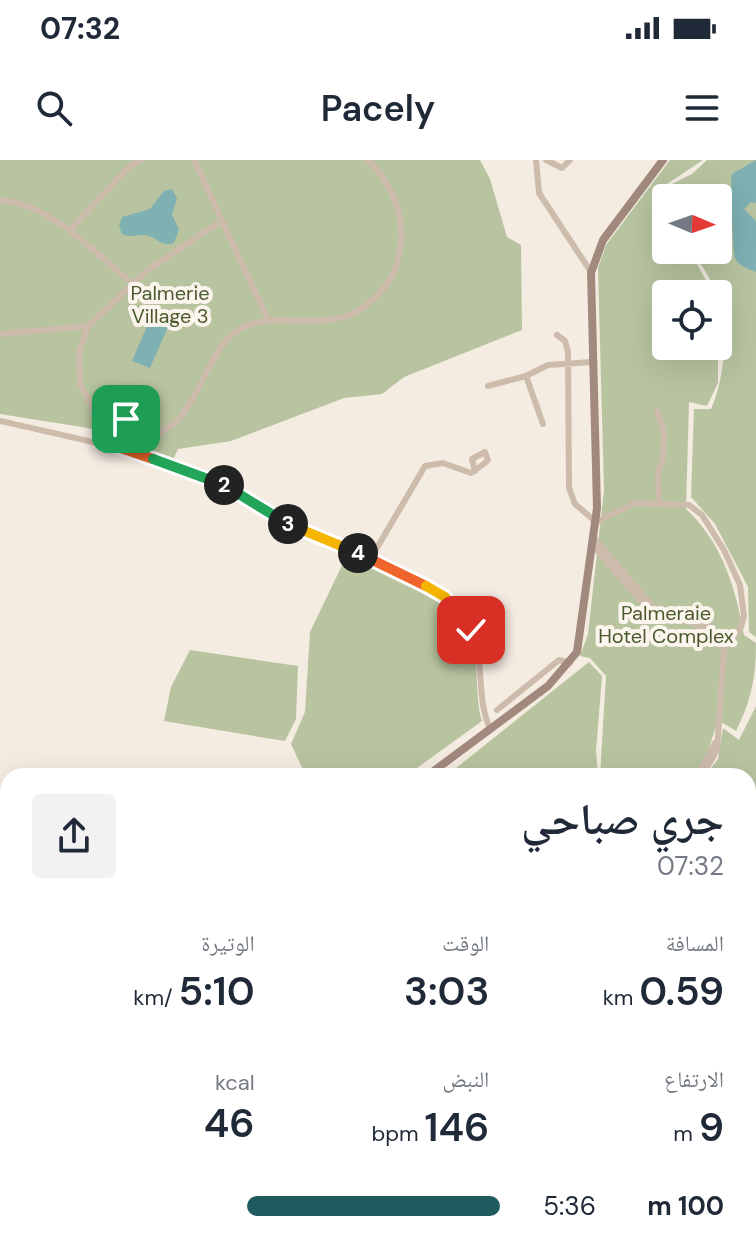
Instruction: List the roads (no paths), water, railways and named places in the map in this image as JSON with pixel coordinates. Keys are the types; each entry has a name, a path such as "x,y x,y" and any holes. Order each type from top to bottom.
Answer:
{"street":[{"path":"70,230 128,168 141,160"},
{"path":"194,160 268,320"},
{"path":"221,221 132,283 88,326 79,352 80,384 94,411 121,428 147,432 174,423 192,405 221,345 238,330 268,320 323,323 341,319 372,301 392,279 400,259 402,235 392,193 367,160"},
{"path":"536,160 539,193 591,273"},
{"path":"546,160 562,168 570,160"},
{"path":"438,768 548,686 570,663 580,640 596,522 591,273 603,240 663,160"},
{"path":"0,200 43,212 70,230 132,283"},
{"path":"0,334 88,326"},
{"path":"557,335 565,341 568,362 569,488 575,504 596,522"},
{"path":"488,386 526,376 548,365 592,362"},
{"path":"526,376 543,424"},
{"path":"657,411 664,432 663,459 658,471 659,501"},
{"path":"112,423 116,415 126,419 112,445"},
{"path":"0,421 112,445 206,476 282,522 371,558 440,593 466,621 480,659 483,702 490,729"},
{"path":"371,558 425,466 443,463 466,472 475,471"},
{"path":"596,522 635,503 680,502 696,509 724,550 745,606 741,627 725,647 719,732 703,768"},
{"path":"594,543 634,588 653,615 694,623 725,647"},
{"path":"497,710 559,660 570,663"}],"water":[{"path":"756,160 756,203 751,202 744,209 756,221 756,272 741,265 735,258 732,174"},
{"path":"172,189 177,198 172,215 179,229 174,243 164,244 145,235 122,234 119,225 122,217 150,209 164,191"},
{"path":"150,319 168,327 150,368 132,361"}],"park label":[{"name":"Palmerie Village 3","path":"170,304"},
{"name":"Palmeraie Hotel Complex","path":"666,624"}]}
